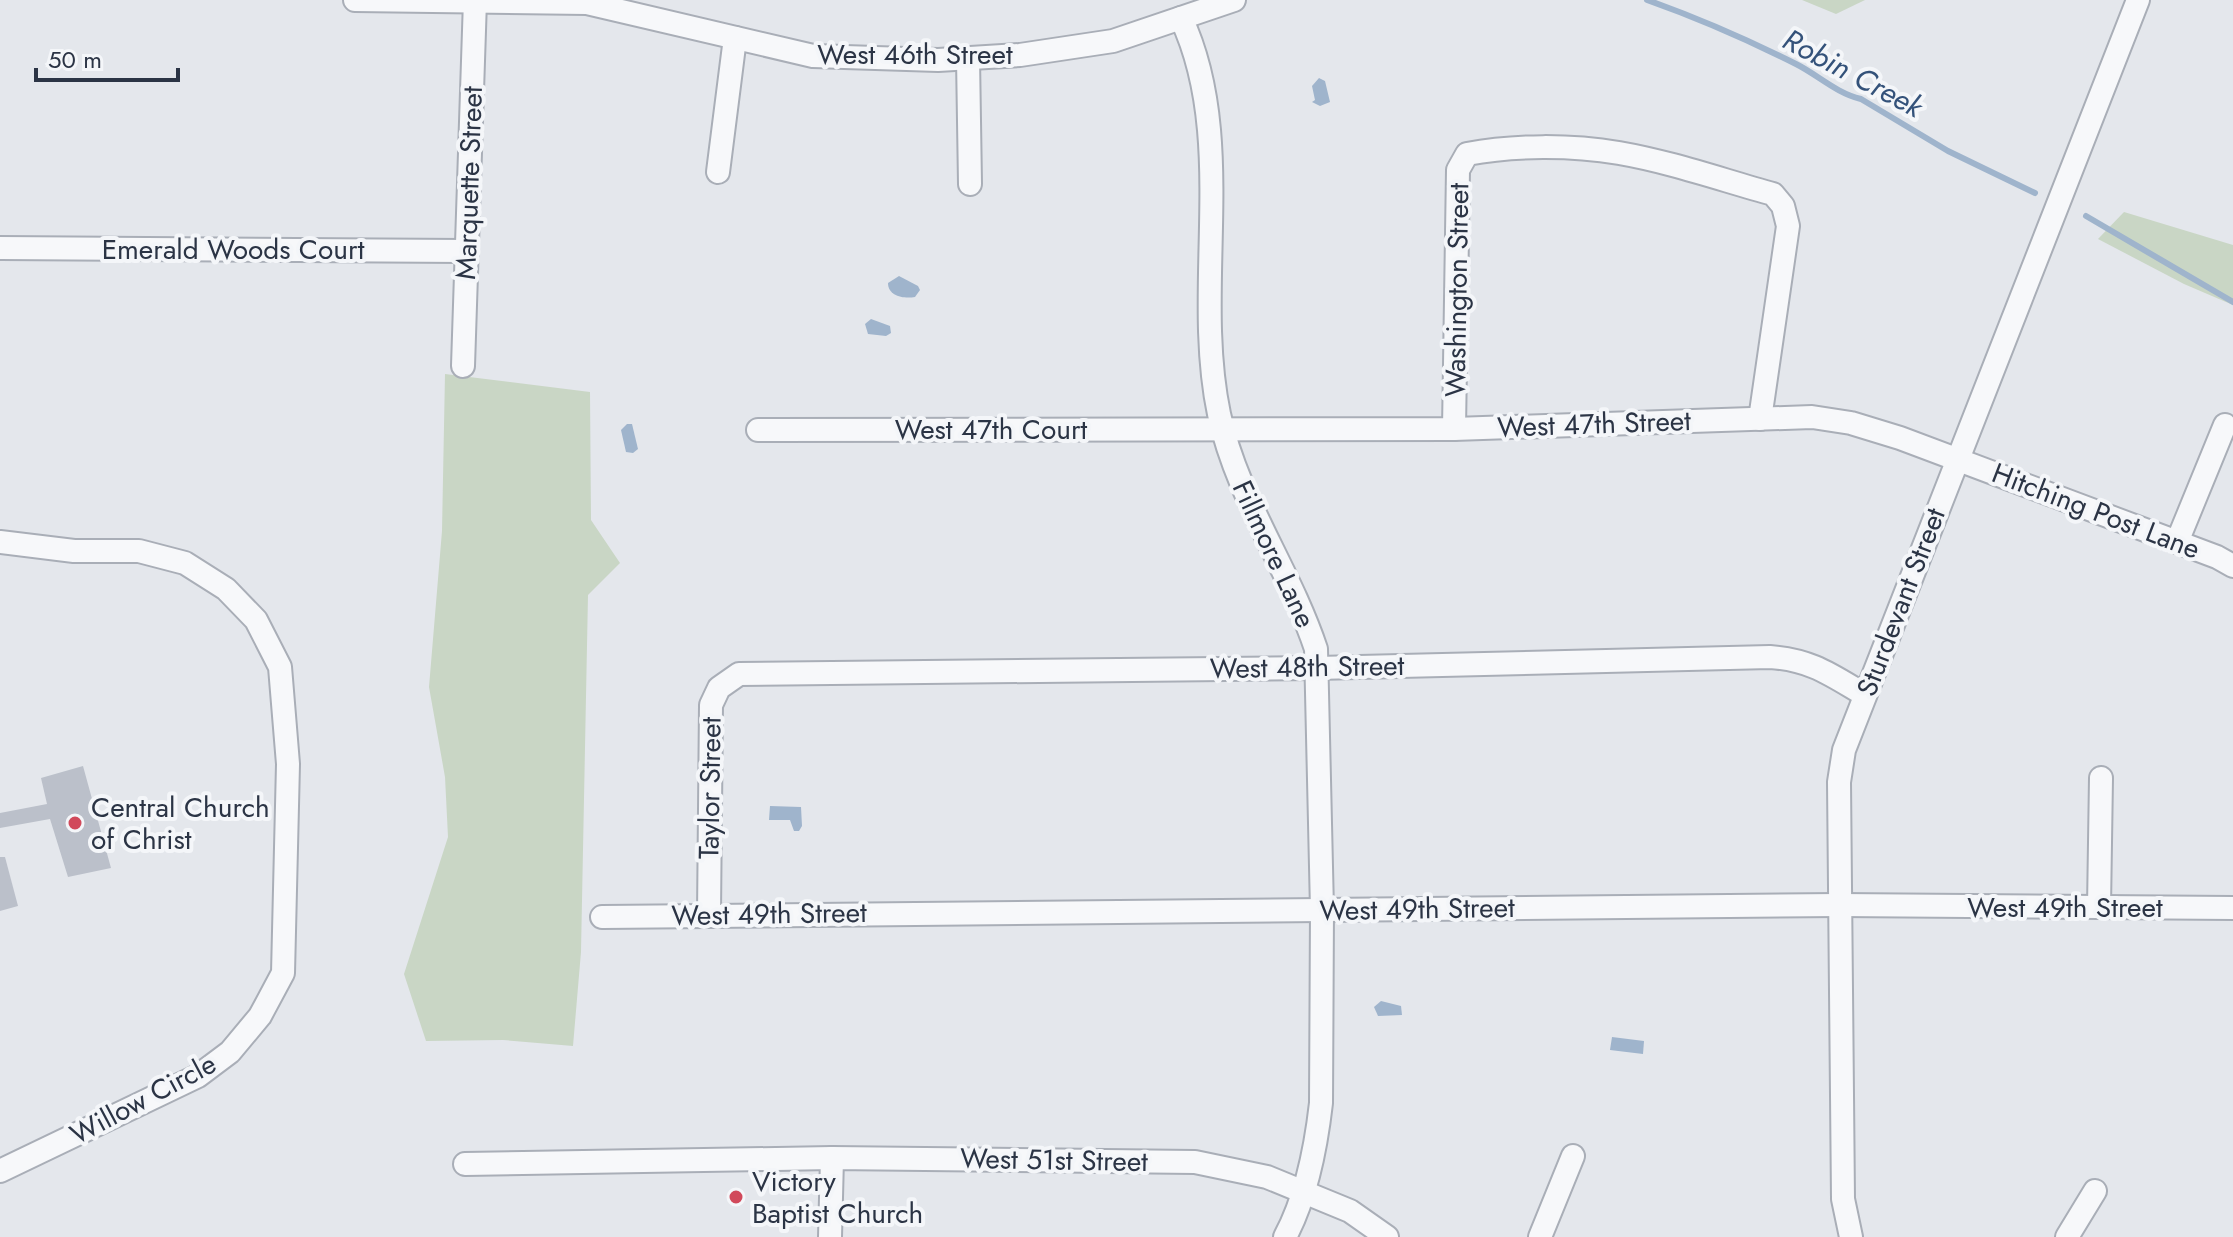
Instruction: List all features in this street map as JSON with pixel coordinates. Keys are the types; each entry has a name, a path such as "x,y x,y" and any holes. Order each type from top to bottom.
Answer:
{"street":[{"name":"West 46th Street","path":"355,0 587,3 813,56 968,58 1020,55 1113,41 1234,0"},
{"name":"Marquette Street","path":"463,366 475,0"},
{"name":"Sturdevant Street","path":"1851,1237 1843,1199 1839,782 1844,750 2138,0"},
{"name":"Fillmore Lane","path":"1181,18 1195,47 1206,104 1212,224 1208,319 1219,413 1237,475 1307,620 1316,649 1322,910 1321,1103 1317,1135 1302,1192 1285,1237"},
{"path":"718,172 735,38"},
{"path":"968,58 970,184"},
{"name":"Washington Street","path":"1454,429 1458,170 1467,154 1495,149 1590,149 1622,154 1773,194 1783,206 1788,226 1760,419"},
{"name":"Emerald Woods Court","path":"0,248 466,251"},
{"name":"West 47th Street","path":"1224,429 1454,429 1812,417 1851,423 1957,459"},
{"path":"2177,542 2225,425"},
{"name":"West 47th Court","path":"758,430 1224,429"},
{"name":"Hitching Post Lane","path":"1957,459 2233,566"},
{"name":"Willow Circle","path":"0,542 74,551 139,551 185,563 226,589 256,620 280,667 288,764 283,973 260,1016 230,1052 198,1076 0,1171"},
{"name":"West 48th Street","path":"739,674 1317,668 1770,657 1815,665 1865,695"},
{"name":"Taylor Street","path":"709,914 711,705 719,688 739,674"},
{"path":"2099,907 2101,778"},
{"name":"West 49th Street","path":"602,917 1839,905 2233,908"},
{"path":"1540,1237 1573,1156"},
{"path":"830,1237 832,1158"},
{"name":"West 51st Street","path":"465,1164 832,1158 1195,1162 1267,1177 1350,1211 1387,1237"},
{"path":"2067,1237 2095,1191"}],"green space":[{"path":"1802,0 1865,0 1836,14"},
{"path":"2124,212 2233,245 2233,305 2184,284 2098,239"},
{"path":"445,374 590,392 591,520 620,563 588,595 581,952 573,1046 503,1040 426,1041 404,974 448,837 445,777 429,687 442,531"}],"water":[{"path":"1319,78 1325,81 1330,102 1320,106 1312,102 1315,100 1312,86"},
{"path":"899,276 918,286 920,290 915,297 893,294 888,283"},
{"path":"871,319 890,326 891,333 886,336 868,334 865,324"},
{"path":"632,424 638,449 633,453 626,452 621,430"},
{"path":"770,806 801,807 802,826 799,831 794,831 790,820 769,820"},
{"path":"1381,1001 1401,1006 1402,1015 1378,1016 1374,1007"},
{"path":"1612,1037 1644,1041 1643,1054 1610,1050"}],"building":[{"name":"Central Church of Christ","path":"83,766 111,868 68,877 50,819 0,828 0,813 47,804 41,778"},
{"name":"Central Church of Christ","path":"0,857 5,857 18,906 0,911"}],"waterway":[{"name":"Robin Creek","path":"1647,0 1723,30 1796,64 1948,151 2035,193"},
{"name":"Robin Creek","path":"2086,216 2233,302"}],"place":[{"name":"Central Church of Christ","path":"75,823"},
{"name":"Victory Baptist Church","path":"736,1197"}]}
